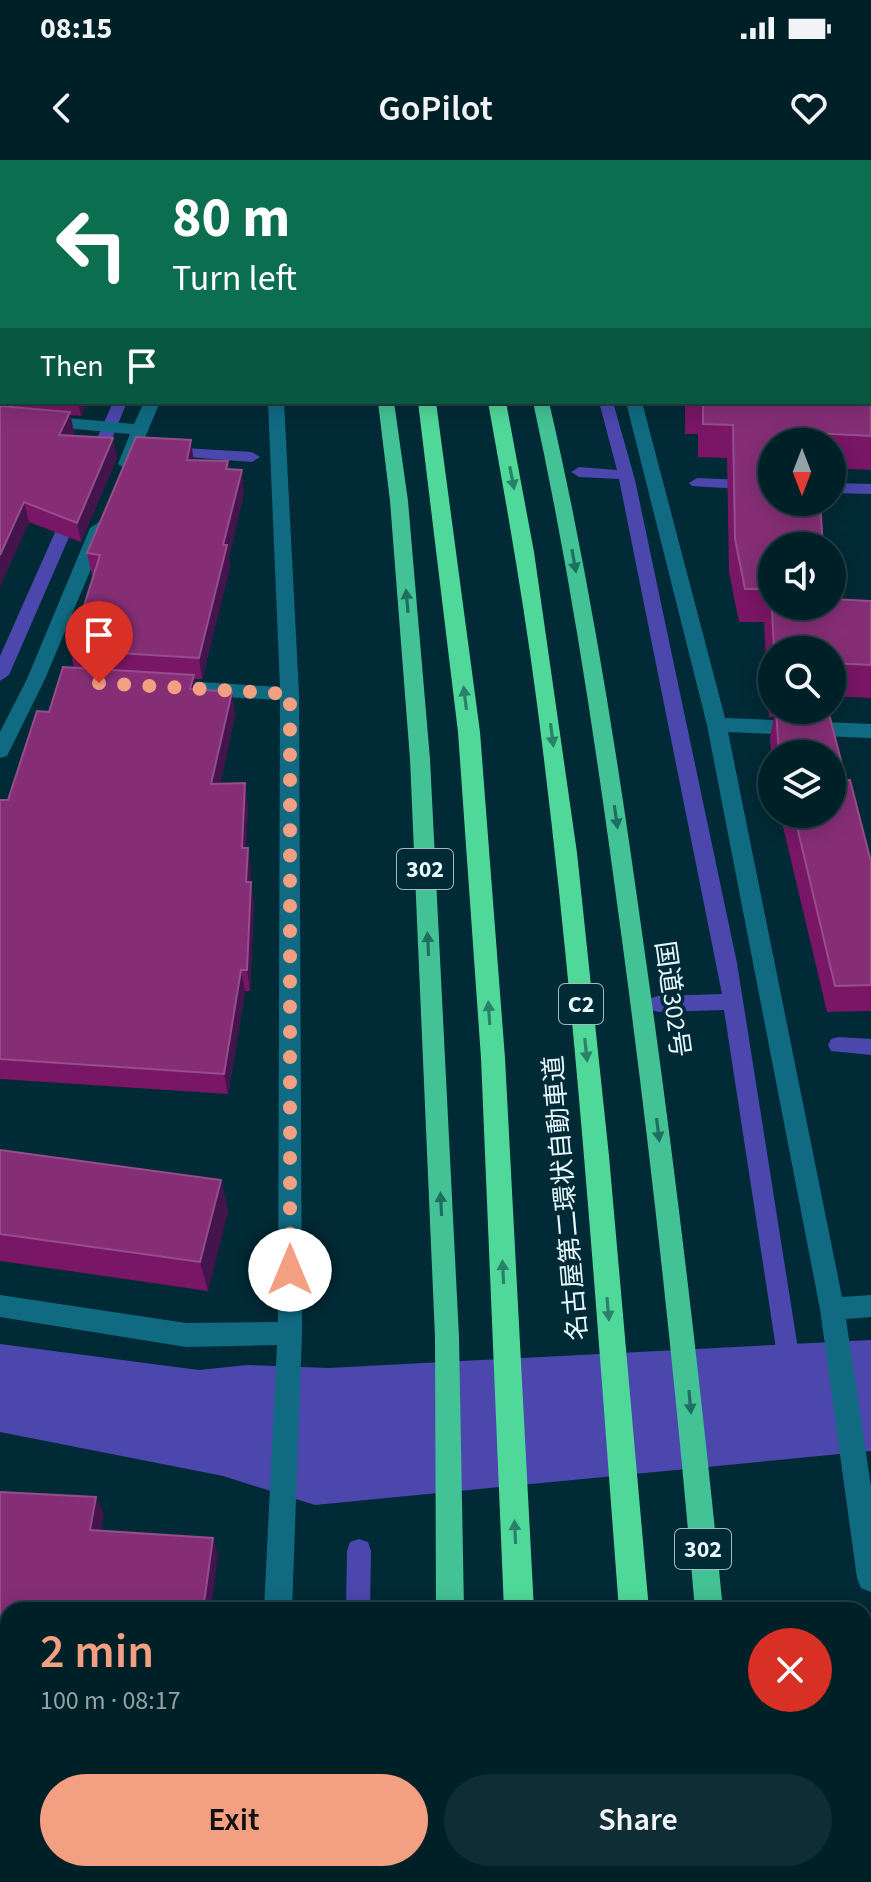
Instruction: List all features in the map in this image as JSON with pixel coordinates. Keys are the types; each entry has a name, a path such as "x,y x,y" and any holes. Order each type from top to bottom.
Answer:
{"highway":[{"name":"302","path":"386,404 399,501 420,759 447,1337 450,1602"},
{"path":"427,404 471,747 493,1058 519,1602"},
{"name":"名古屋第二環状自動車道","path":"497,404 516,496 551,729 587,1057 633,1602"},
{"name":"国道302号","path":"541,404 562,491 605,741 683,1324 708,1602"}],"street":[{"path":"122,474 132,429 151,404"},
{"path":"276,404 290,694 290,1333 278,1602"},
{"path":"635,404 717,725 832,1309 871,1578"},
{"path":"0,417 132,429"},
{"path":"0,751 44,680 103,518"},
{"path":"147,685 290,694"},
{"path":"717,725 871,731"},
{"path":"0,1306 186,1335 290,1333"},
{"path":"832,1309 871,1306"}],"shaded area":[{"path":"871,1340 871,1451 315,1505 223,1476 0,1432 0,1344 199,1370 247,1365 328,1368"}],"building":[{"path":"703,404 871,404 871,436 846,435 846,428 758,428 758,516 821,516 822,532 758,532 758,589 745,589 735,539 733,425 703,424"},
{"path":"0,406 70,412 59,435 113,438 77,523 24,502 0,555"},
{"path":"136,437 191,440 187,460 228,461 226,469 242,470 199,658 70,650 100,555 87,553"},
{"path":"846,600 871,601 871,665 846,664 846,636 773,636 773,620 846,620"},
{"path":"63,667 194,675 190,689 232,692 211,784 245,783 242,848 248,848 246,882 251,882 247,970 241,970 224,1074 0,1059 0,800 8,800 37,711 49,712"},
{"path":"777,724 832,724 836,740 778,740"},
{"path":"846,780 850,780 871,862 871,985 835,986 797,828 846,828"},
{"path":"0,1150 221,1180 200,1262 0,1234"},
{"path":"0,1492 96,1497 90,1530 213,1538 204,1602 0,1602"}],"waterway":[{"path":"95,461 119,404"},
{"path":"607,404 627,480 727,963 790,1368"},
{"path":"167,452 252,457"},
{"path":"579,472 625,475"},
{"path":"697,483 758,485"},
{"path":"846,488 871,489"},
{"path":"0,675 72,512"},
{"path":"658,1004 733,1002"},
{"path":"838,1045 871,1047"},
{"path":"358,1602 359,1551"}],"route":[{"path":"99,683 290,694 290,1270"}]}
